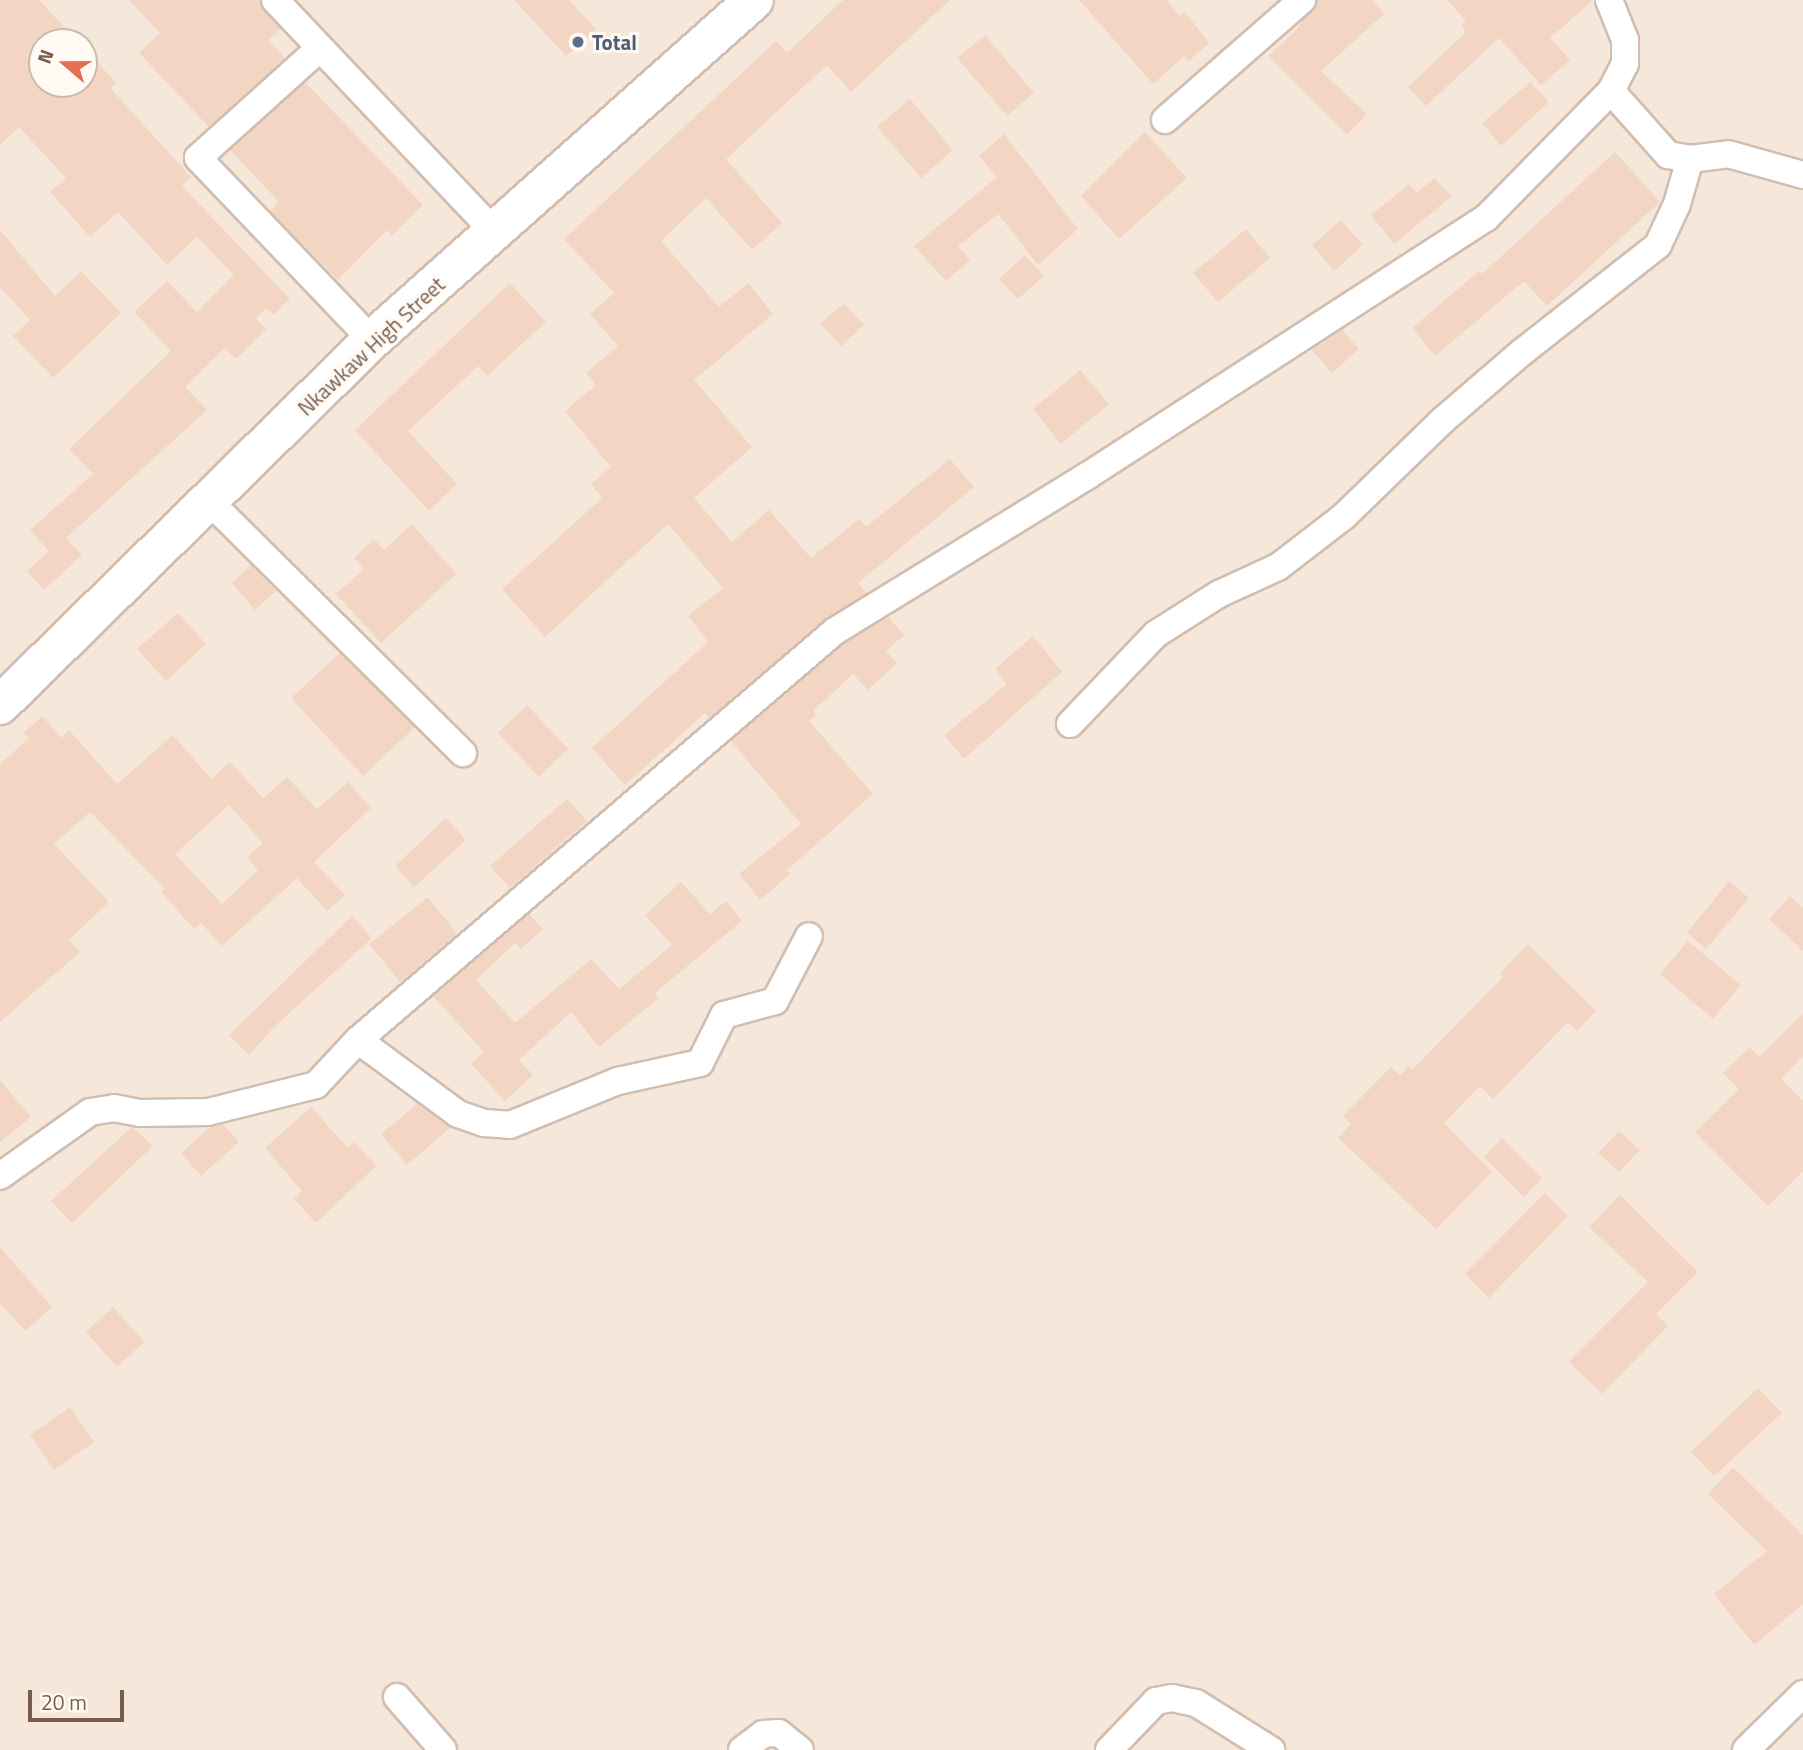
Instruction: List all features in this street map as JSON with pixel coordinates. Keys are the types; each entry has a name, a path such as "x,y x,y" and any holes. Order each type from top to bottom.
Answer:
{"main road":[{"name":"Nkawkaw High Street","path":"0,705 372,340 754,0"}],"street":[{"path":"275,0 495,233"},
{"path":"1165,120 1302,0"},
{"path":"0,1177 90,1112 114,1108 140,1113 208,1112 293,1094 316,1085 358,1040 835,631 1087,476 1486,218 1611,90 1625,64 1625,40 1609,0"},
{"path":"320,48 198,158 372,340"},
{"path":"1611,90 1668,155 1690,159 1728,154 1803,175"},
{"path":"1070,724 1156,634 1219,594 1278,567 1300,551 1343,517 1452,413 1658,245 1677,204 1690,159"},
{"path":"209,501 463,753"},
{"path":"358,1040 458,1114 484,1124 510,1125 618,1081 700,1063 724,1015 731,1009 769,1006 775,1001 809,936"},
{"path":"1746,1750 1803,1694"},
{"path":"397,1697 443,1750"},
{"path":"1109,1750 1156,1700 1172,1698 1196,1703 1270,1750"},
{"path":"742,1750 763,1734 779,1733 800,1750"}],"shaded area":[{"path":"0,0 1803,0 1803,1750 0,1750"}],"building":[{"path":"0,0 39,0 65,28 28,28 28,98 98,98 98,63 116,83 110,88 191,177 182,186 290,299 273,315 266,308 256,318 266,329 236,359 225,348 185,387 207,410 66,538 82,555 44,590 27,571 49,551 30,530 93,474 69,449 171,351 134,312 167,281 197,312 234,275 197,237 167,265 118,212 90,237 50,192 66,178 19,127 0,145"},
{"path":"129,0 260,0 281,29 268,40 285,58 209,127 139,53 160,33"},
{"path":"514,0 569,0 596,29 566,56"},
{"path":"843,0 950,0 851,92 827,65 726,159 782,223 752,250 706,198 661,241 719,307 748,283 773,314 694,380 752,447 694,498 732,542 769,510 811,558 859,519 866,527 950,459 974,487 858,583 867,593 825,619 709,718 705,713 625,785 592,748 708,642 688,616 723,588 668,524 545,637 502,589 602,498 591,484 611,467 565,411 596,385 586,373 618,346 590,314 614,293 564,239 776,41 787,53"},
{"path":"1079,0 1166,0 1180,16 1185,12 1209,43 1189,61 1184,56 1153,84"},
{"path":"1317,0 1372,0 1384,14 1321,71 1367,114 1347,135 1268,56 1297,29"},
{"path":"1447,0 1593,0 1550,38 1570,60 1541,85 1499,38 1426,106 1408,87 1466,32 1461,26 1466,21"},
{"path":"985,35 1034,93 1007,116 957,58"},
{"path":"305,82 423,205 392,235 387,230 338,280 270,211 279,202 230,150"},
{"path":"1530,82 1549,102 1501,146 1482,123"},
{"path":"910,99 953,150 921,178 877,127"},
{"path":"1145,132 1187,178 1119,239 1081,196"},
{"path":"1004,134 1078,229 1038,265 998,214 958,246 970,260 946,281 914,246 997,177 979,156"},
{"path":"1615,152 1660,202 1547,306 1524,281 1435,356 1412,328 1479,271 1482,274"},
{"path":"1434,178 1452,196 1394,244 1371,215 1409,184 1417,193"},
{"path":"1341,220 1363,245 1334,271 1312,245"},
{"path":"1246,229 1270,258 1218,302 1193,273"},
{"path":"0,230 55,296 81,271 121,313 53,378 13,336 30,320 0,287"},
{"path":"1025,255 1044,276 1018,299 999,279"},
{"path":"510,283 546,322 487,376 478,366 408,431 457,484 429,511 355,430"},
{"path":"844,304 864,325 841,346 820,323"},
{"path":"1342,330 1359,349 1332,373 1312,350"},
{"path":"1080,370 1109,404 1061,444 1033,409"},
{"path":"412,524 456,574 381,643 336,594 364,569 354,558 374,539 384,550"},
{"path":"251,565 276,591 255,610 232,583"},
{"path":"178,613 206,644 166,681 137,649"},
{"path":"888,617 904,635 886,651 897,663 868,690 853,674 813,711 816,715 809,721 873,794 787,870 790,874 760,900 739,874 801,824 731,741 844,644"},
{"path":"1033,636 1062,672 964,759 944,735 1007,684 995,669"},
{"path":"340,653 415,727 363,776 291,698"},
{"path":"527,705 568,749 539,777 498,733"},
{"path":"42,716 62,738 69,730 117,784 173,735 211,779 230,762 263,798 287,777 317,809 348,782 371,808 314,862 345,895 327,911 297,878 222,946 201,923 194,929 161,892 165,889 90,812 54,844 109,902 69,940 80,952 0,1022 0,764 29,738 24,733","holes":["229,805 263,843 247,857 258,870 222,904 175,854"]},
{"path":"567,799 587,821 510,888 490,866"},
{"path":"446,818 466,840 414,887 395,866"},
{"path":"1729,881 1749,898 1706,949 1687,933"},
{"path":"681,882 710,914 726,901 742,921 655,993 659,998 599,1047 571,1012 519,1060 533,1075 505,1101 471,1064 484,1052 433,996 529,914 543,929 521,949 515,943 476,980 515,1023 591,959 619,989 672,945 645,915"},
{"path":"1790,896 1803,908 1803,951 1769,919"},
{"path":"428,897 457,934 400,982 369,944"},
{"path":"352,916 372,938 274,1027 249,1055 229,1035"},
{"path":"1688,941 1741,985 1713,1019 1660,974"},
{"path":"1528,944 1596,1011 1577,1031 1568,1022 1493,1099 1480,1086 1444,1123 1492,1172 1436,1229 1338,1138 1351,1124 1343,1116 1391,1067 1400,1075 1409,1066 1412,1070 1503,977 1499,974"},
{"path":"1803,1013 1803,1056 1781,1079 1803,1101 1803,1171 1768,1206 1695,1132 1739,1089 1723,1073 1750,1047 1759,1057"},
{"path":"0,1080 31,1117 0,1142"},
{"path":"417,1104 450,1128 407,1165 381,1134"},
{"path":"311,1107 348,1148 354,1142 376,1166 316,1223 294,1199 302,1191 265,1148"},
{"path":"223,1124 239,1142 201,1176 181,1153 209,1128"},
{"path":"132,1127 153,1146 72,1223 51,1201"},
{"path":"1619,1131 1640,1150 1619,1172 1598,1153"},
{"path":"1502,1138 1542,1178 1524,1197 1484,1157"},
{"path":"1545,1193 1568,1216 1489,1298 1465,1274"},
{"path":"1620,1195 1698,1272 1656,1314 1668,1326 1602,1394 1569,1362 1648,1282 1589,1227"},
{"path":"0,1247 52,1307 25,1331 0,1303"},
{"path":"113,1307 144,1342 117,1367 86,1332"},
{"path":"1758,1388 1782,1413 1714,1476 1691,1452"},
{"path":"70,1407 94,1442 54,1470 30,1435"},
{"path":"1733,1467 1803,1535 1803,1604 1754,1645 1714,1594 1767,1551 1708,1494"}],"place":[{"name":"Total","path":"578,42"}]}
